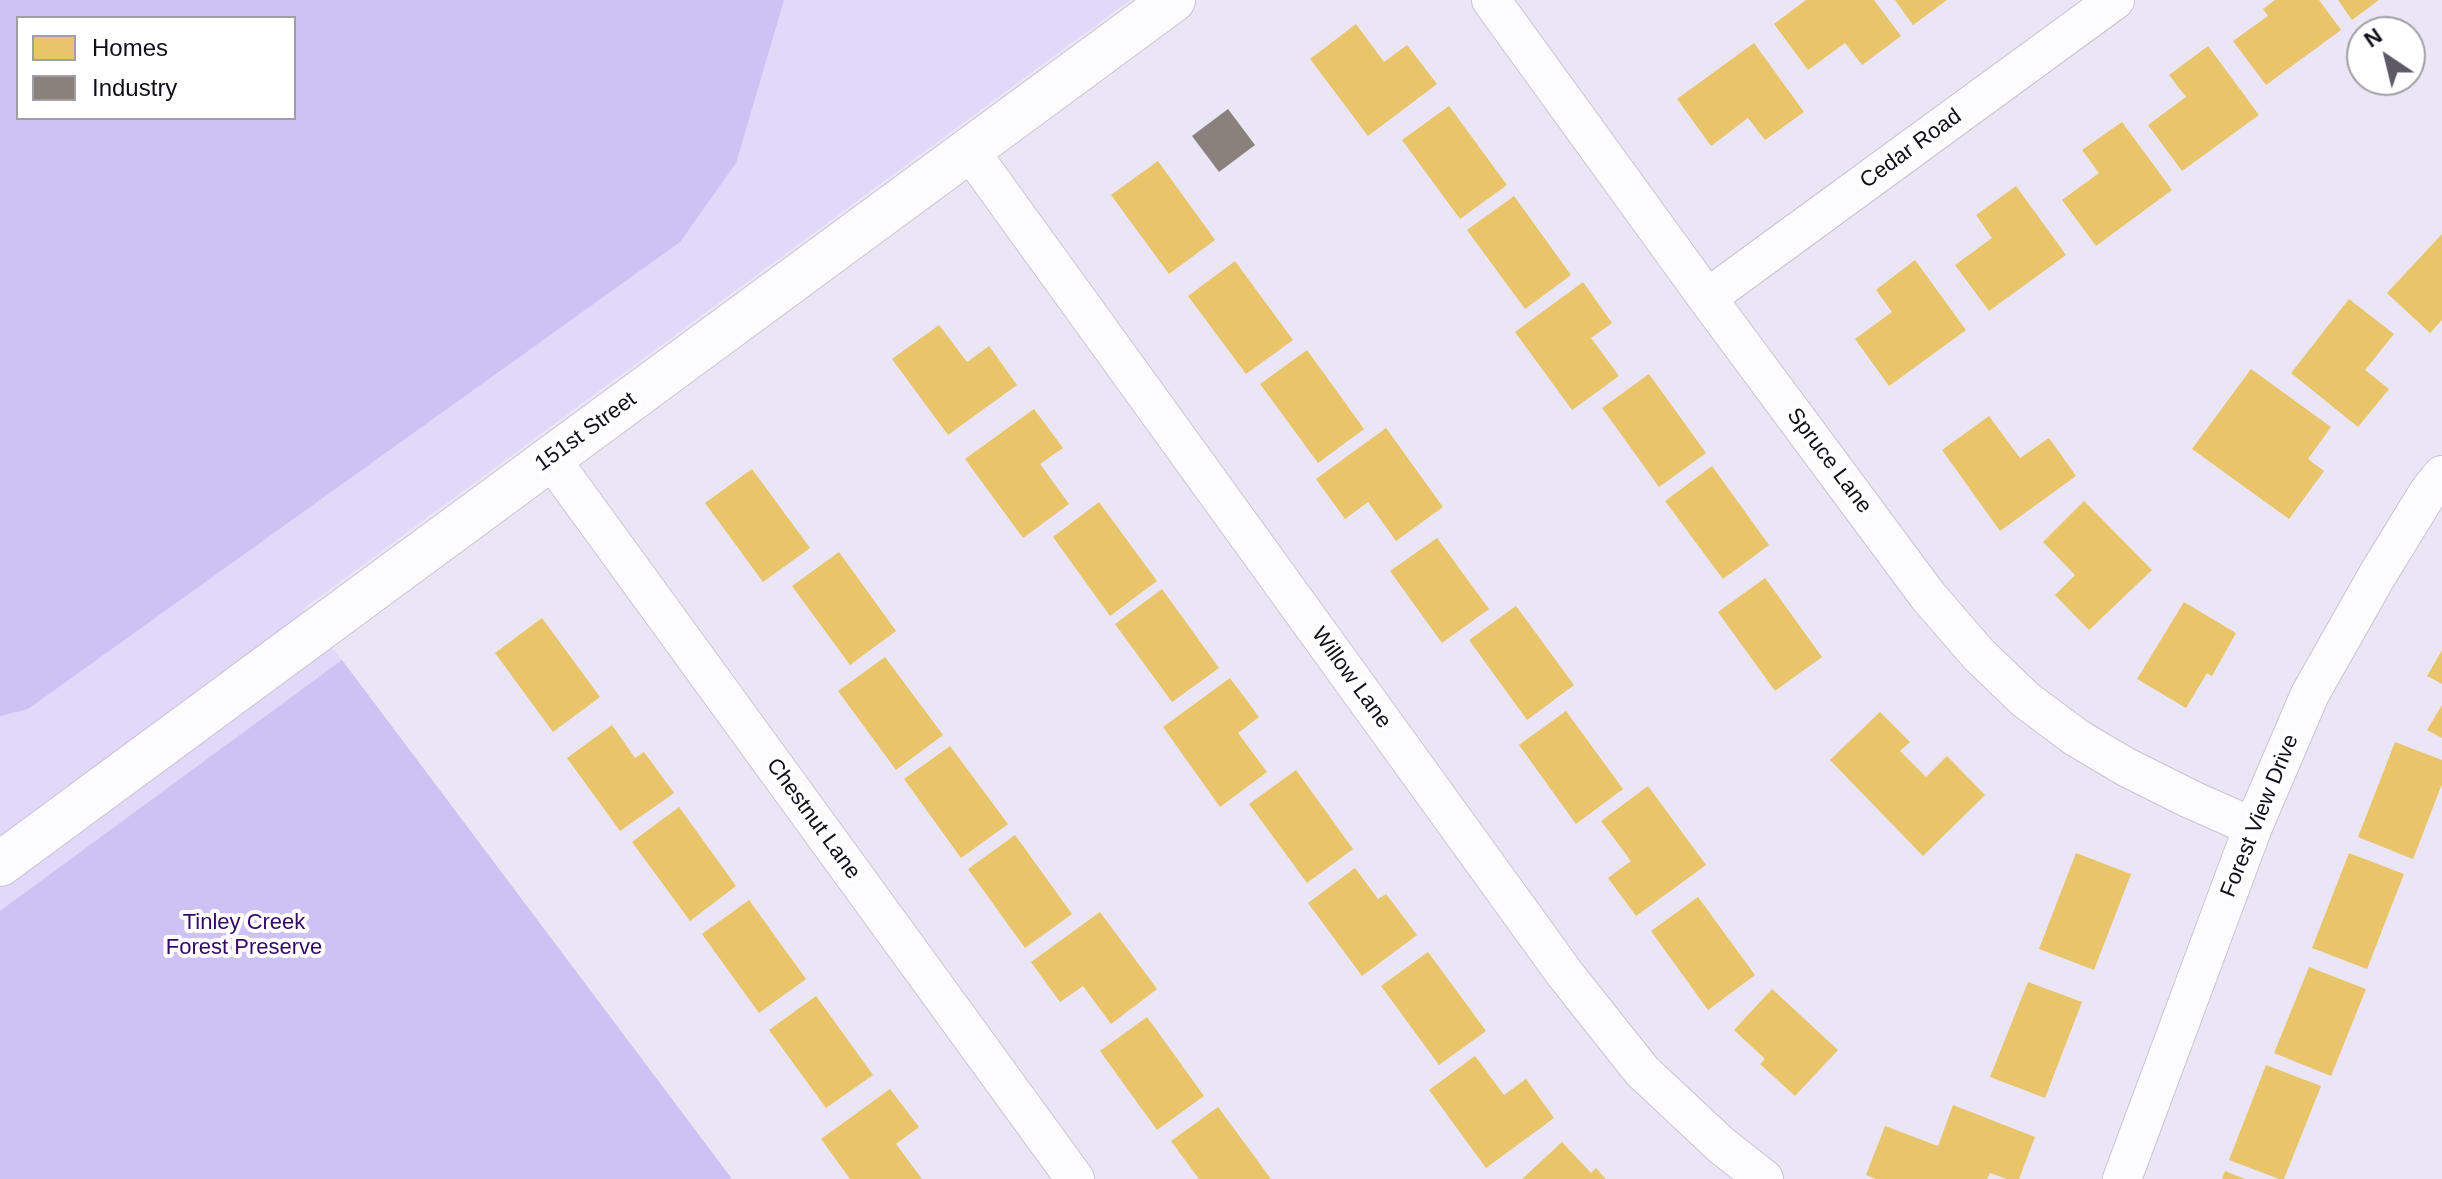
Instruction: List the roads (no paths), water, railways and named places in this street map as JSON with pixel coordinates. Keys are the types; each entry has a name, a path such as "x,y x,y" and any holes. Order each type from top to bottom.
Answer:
{"street":[{"name":"151st Street","path":"0,864 1173,0"},
{"name":"Spruce Lane","path":"1491,0 1928,596 1979,655 2026,700 2077,738 2126,767 2253,827"},
{"name":"Cedar Road","path":"1707,298 2115,0"},
{"name":"Willow Lane","path":"969,150 1565,974 1642,1071 1721,1145 1764,1179"},
{"name":"Chestnut Lane","path":"551,459 1075,1179"},
{"name":"Forest View Drive","path":"2122,1179 2253,827 2310,694 2378,574 2442,475"}],"park label":[{"name":"Tinley Creek Forest Preserve","path":"244,936"}]}
